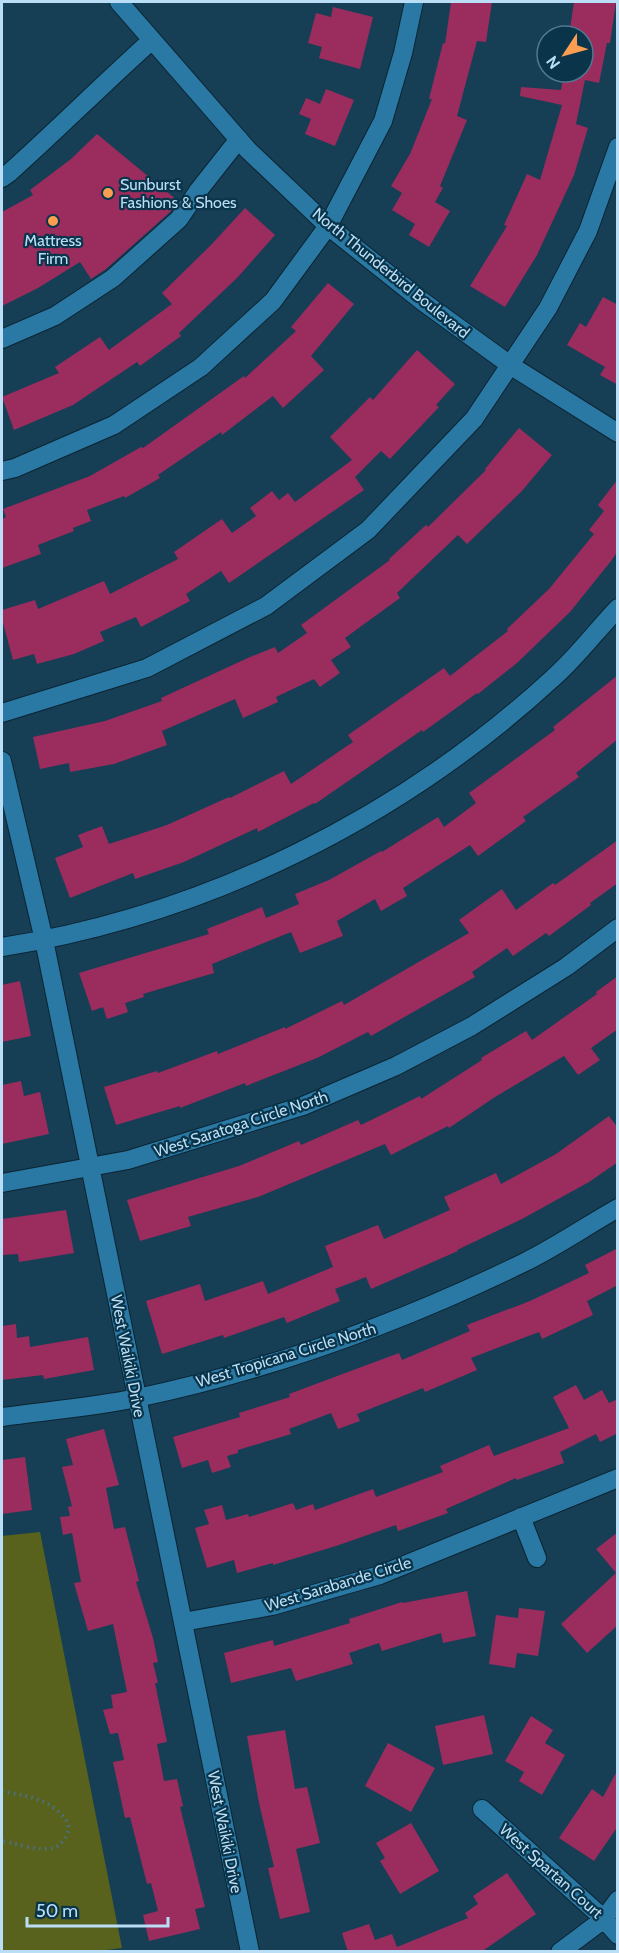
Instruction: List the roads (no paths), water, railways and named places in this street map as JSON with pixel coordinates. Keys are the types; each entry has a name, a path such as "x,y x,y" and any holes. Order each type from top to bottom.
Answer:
{"street":[{"name":"North Thunderbird Boulevard","path":"119,2 239,139 328,226 422,301 510,365 618,433"},
{"path":"2,471 15,468 114,425 201,367 273,301 328,226 383,122 403,53 414,2"},
{"path":"2,178 152,40"},
{"path":"2,339 56,316 113,278 179,219 239,139"},
{"path":"2,713 147,668 266,606 368,530 474,419 548,308 588,231 618,147"},
{"path":"2,947 44,940 153,911 240,880 324,840 425,780 492,731 555,677 618,608"},
{"name":"West Waikiki Drive","path":"2,761 44,940 250,1952"},
{"name":"West Saratoga Circle North","path":"2,1183 129,1160 303,1106 396,1066 472,1026 566,967 618,928"},
{"name":"West Tropicana Circle North","path":"2,1417 136,1398 240,1372 352,1337 435,1303 525,1262 618,1208"},
{"name":"West Sarabande Circle","path":"183,1622 272,1606 380,1575 618,1478"},
{"path":"521,1517 537,1558"},
{"name":"West Spartan Court","path":"482,1809 604,1919 618,1935"},
{"path":"560,1952 604,1919 618,1900"}],"place":[{"name":"Sunburst Fashions & Shoes","path":"108,193"},
{"name":"Mattress Firm","path":"53,221"}]}
